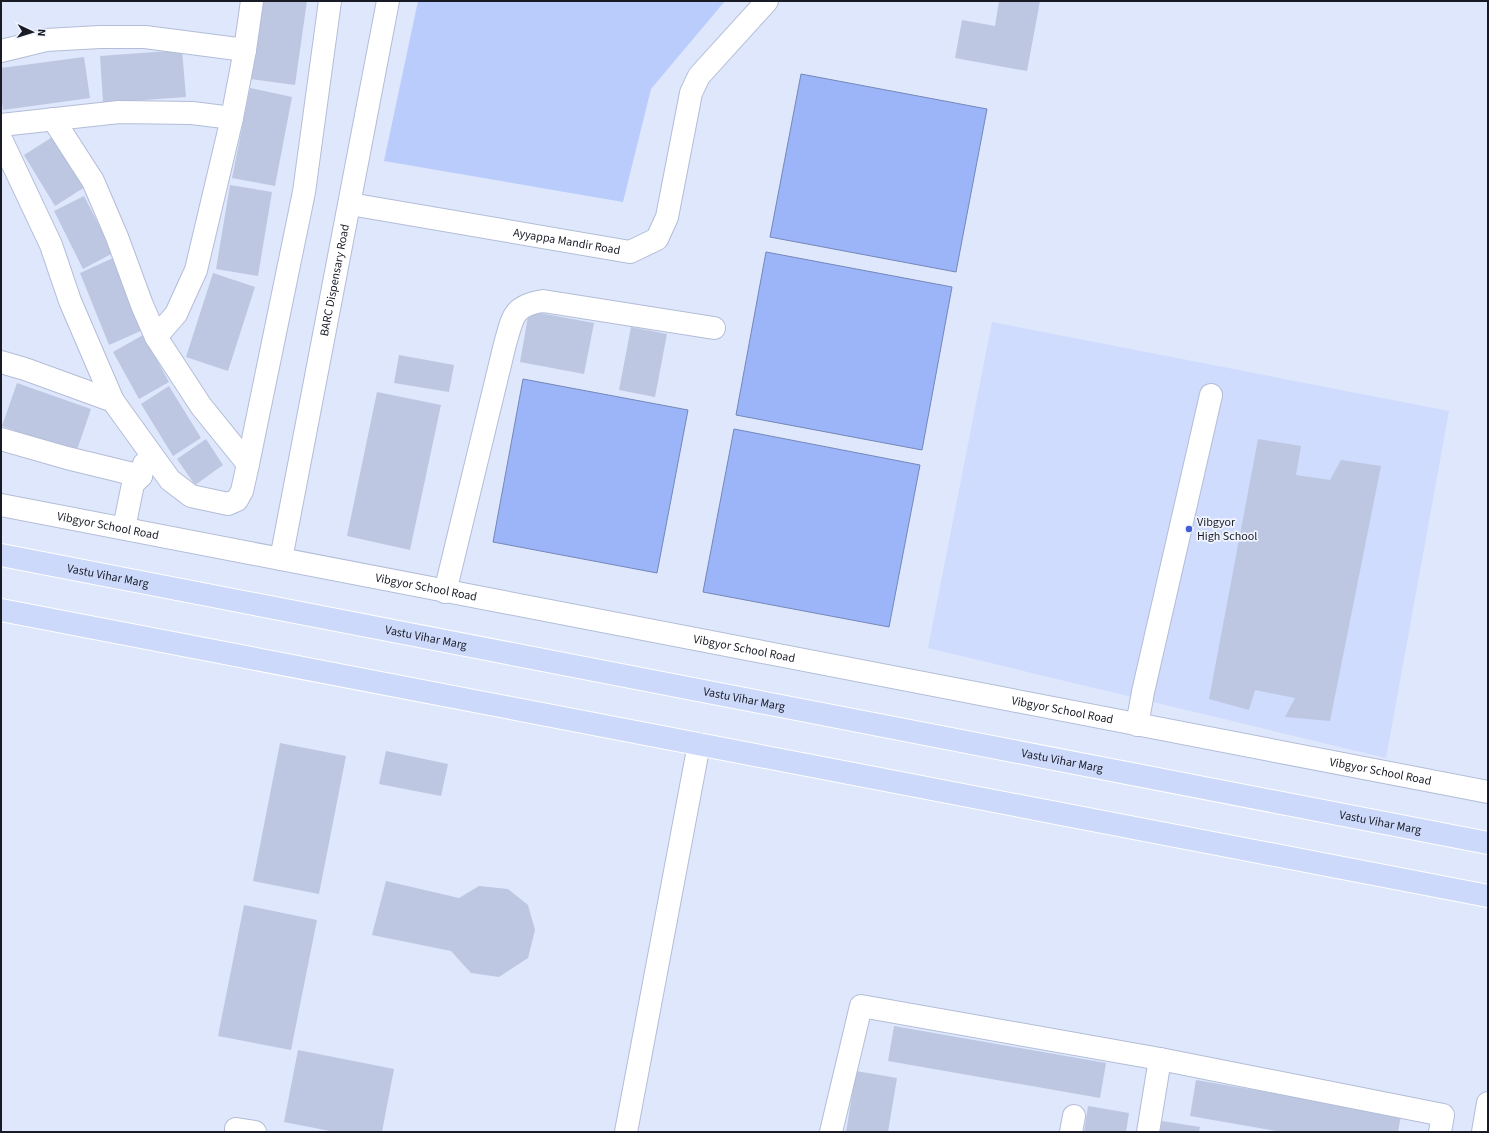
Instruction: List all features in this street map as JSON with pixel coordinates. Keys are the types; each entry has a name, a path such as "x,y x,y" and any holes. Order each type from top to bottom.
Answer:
{"main road":[{"name":"Vastu Vihar Marg","path":"1,556 1488,843"},
{"path":"1,610 1488,896"}],"street":[{"path":"156,337 176,314 196,270 232,118 245,50 252,1"},
{"path":"1,139 51,245 70,301 113,401 170,480 191,496 228,504 237,500 242,491 304,192 330,1"},
{"name":"BARC Dispensary Road","path":"280,559 350,204 388,1"},
{"name":"Ayyappa Mandir Road","path":"350,204 630,252 657,239 667,217 691,93 699,76 767,1"},
{"path":"1,50 46,40 100,37 145,38 245,50"},
{"path":"1,125 119,112 192,113 232,118"},
{"path":"53,120 94,181 118,237 142,305 156,337 201,406 248,464"},
{"path":"445,592 505,344 514,315 528,304 543,301 714,328"},
{"path":"1,362 25,369 113,401"},
{"path":"1137,725 1144,684 1211,396"},
{"path":"1,439 67,458 142,476"},
{"path":"130,529 145,487 142,476 148,449"},
{"name":"Vibgyor School Road","path":"1,505 130,529 445,592 1488,792"},
{"path":"626,1132 699,744"},
{"path":"831,1132 861,1006 1160,1059 1443,1115 1440,1132"},
{"path":"1148,1132 1160,1059"},
{"path":"1483,1132 1488,1103"}],"shaded area":[{"path":"418,1 725,1 651,89 623,202 384,161"},
{"path":"801,74 987,109 956,272 770,237"},
{"path":"766,252 952,287 922,450 736,415"},
{"name":"Vibgyor High School","path":"992,322 1449,411 1386,758 928,648"},
{"path":"523,379 688,410 657,573 493,542"},
{"path":"734,429 920,465 889,627 703,592"}],"building":[{"path":"261,1 307,1 295,85 250,79"},
{"path":"999,1 1040,1 1027,71 955,58 962,20 995,26"},
{"path":"182,50 186,97 103,103 100,56"},
{"path":"84,57 90,98 3,110 1,68"},
{"path":"250,88 292,97 275,186 232,178"},
{"path":"54,136 85,187 55,206 24,155"},
{"path":"230,185 272,192 258,276 216,269"},
{"path":"84,196 113,253 83,269 54,211"},
{"path":"113,258 143,330 109,345 80,273"},
{"path":"213,273 255,287 228,371 186,357"},
{"path":"529,311 594,323 584,374 520,362"},
{"path":"631,327 667,334 655,397 619,390"},
{"path":"143,335 169,382 139,399 113,352"},
{"path":"399,355 454,365 449,392 394,383"},
{"path":"17,383 91,409 76,453 2,426"},
{"path":"169,386 201,438 173,456 141,404"},
{"path":"377,392 441,405 410,550 347,536"},
{"path":"206,439 223,465 195,485 177,459"},
{"path":"1258,439 1301,446 1296,475 1330,480 1341,460 1381,466 1330,721 1285,717 1295,698 1255,690 1249,710 1209,699"},
{"path":"280,743 346,756 319,894 253,881"},
{"path":"386,751 448,764 441,796 379,784"},
{"path":"386,881 459,898 479,886 508,889 528,905 535,930 528,958 499,977 471,973 451,951 372,935"},
{"path":"244,905 317,920 291,1050 218,1036"},
{"path":"894,1026 1106,1063 1100,1098 888,1061"},
{"path":"298,1050 394,1069 382,1132 335,1132 284,1122"},
{"path":"856,1071 897,1078 888,1132 846,1132"},
{"path":"1196,1080 1401,1115 1398,1132 1282,1132 1190,1116"},
{"path":"1088,1106 1129,1113 1126,1132 1084,1132"},
{"path":"1162,1121 1200,1127 1199,1132 1160,1132"}],"place":[{"name":"Vibgyor High School","path":"1189,529"}]}
